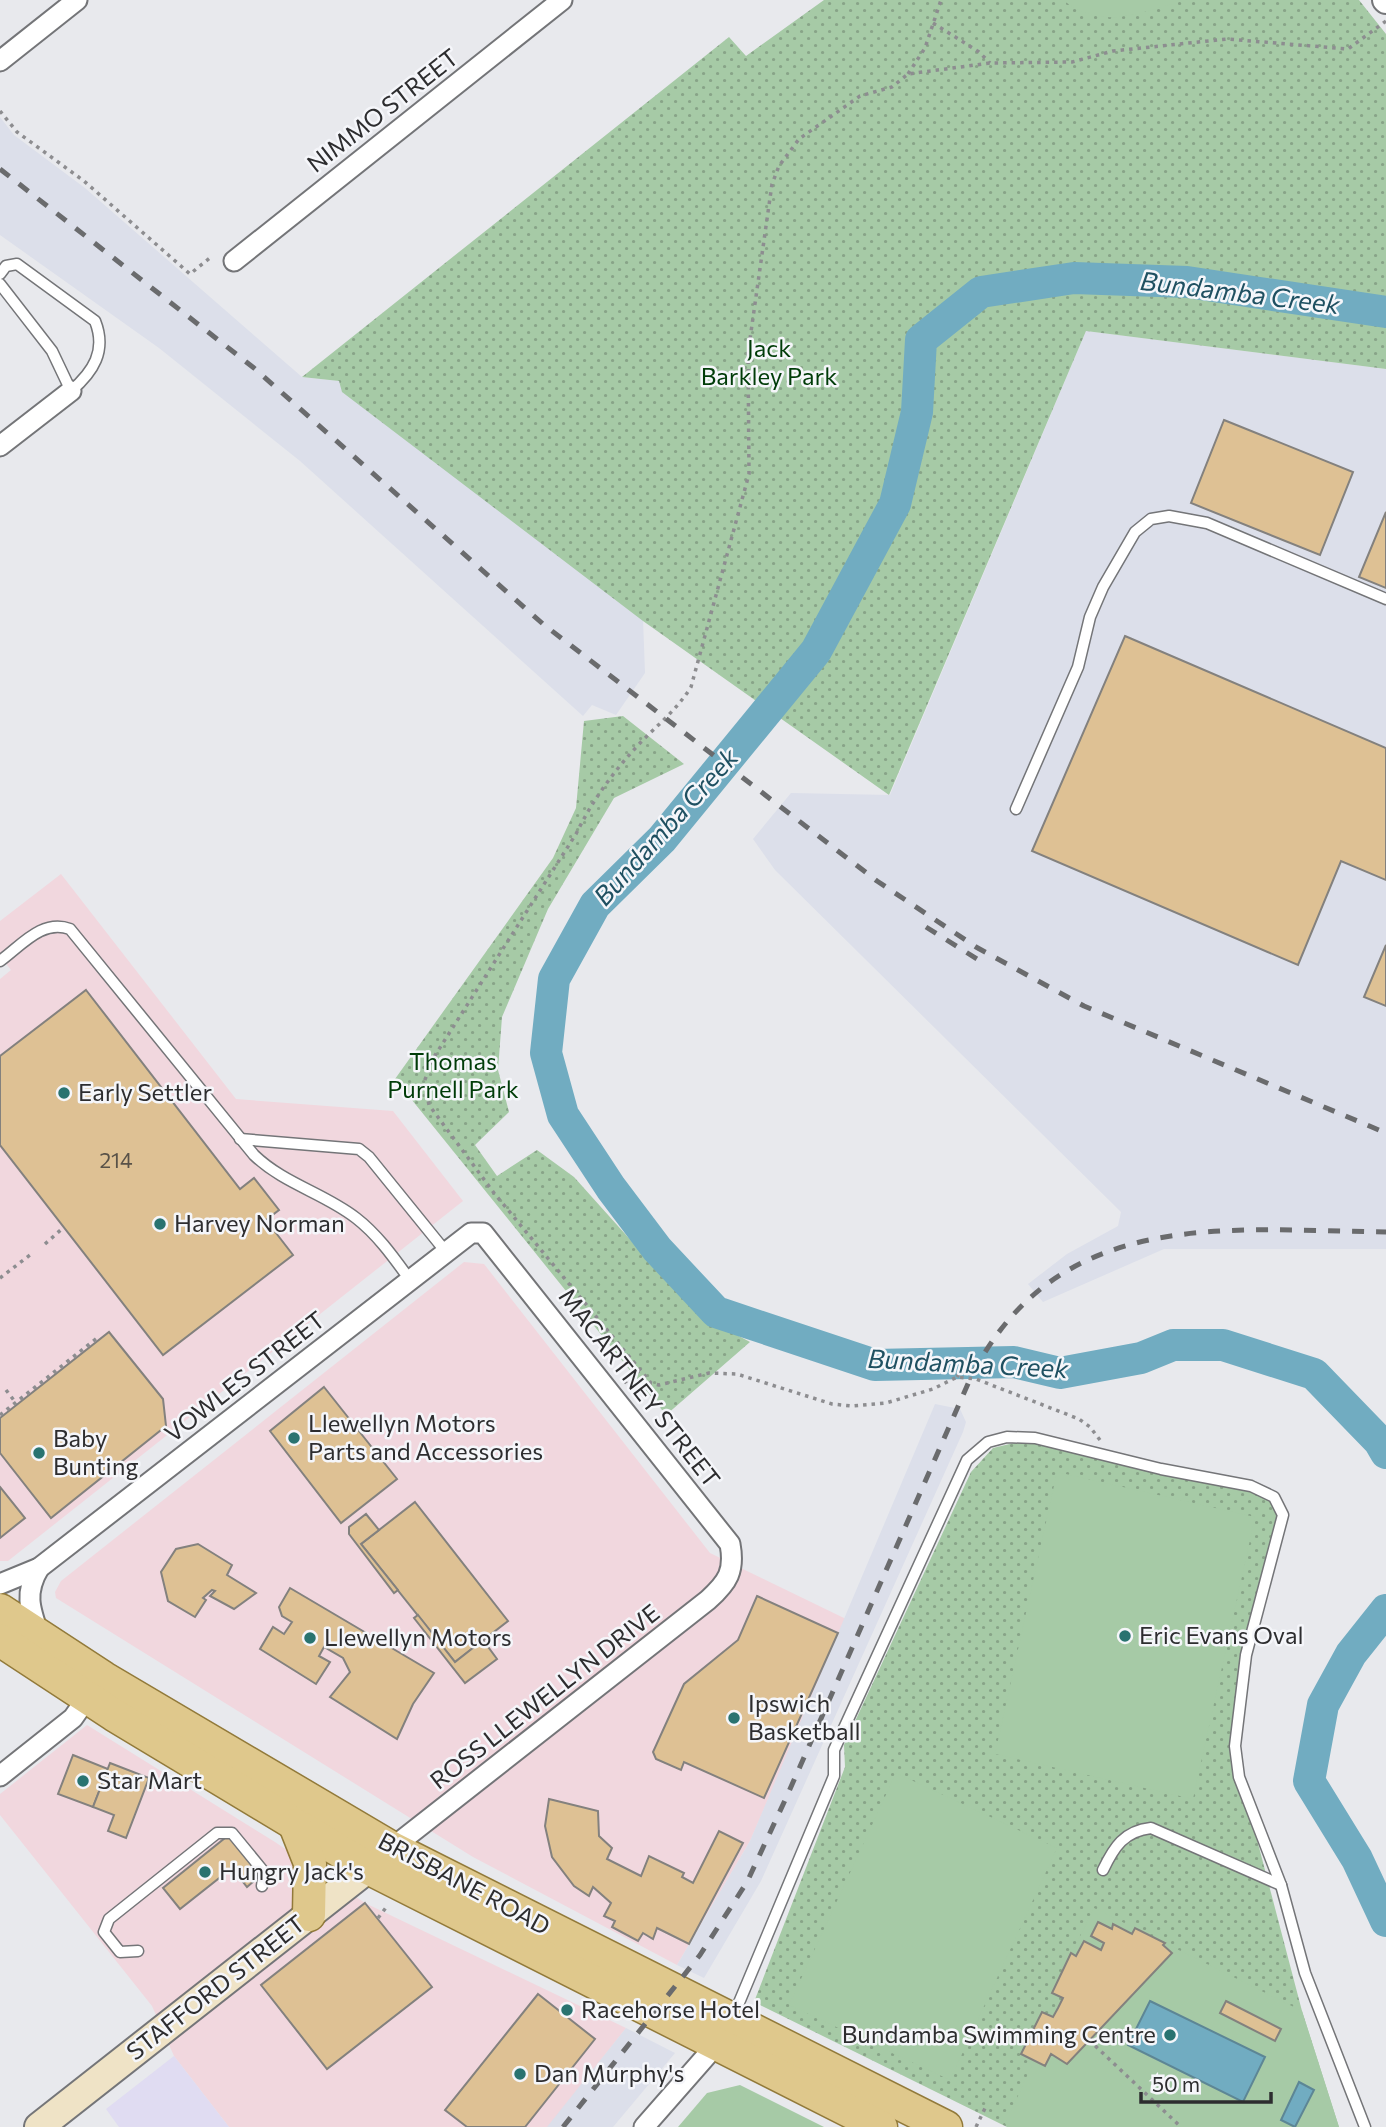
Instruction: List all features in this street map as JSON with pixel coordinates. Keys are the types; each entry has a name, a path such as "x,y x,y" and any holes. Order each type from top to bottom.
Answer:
{"main road":[{"name":"BRISBANE ROAD","path":"0,1610 38,1636 392,1849 724,2032 881,2127"},
{"name":"BRISBANE ROAD","path":"0,1640 87,1698 368,1868 724,2032 946,2127"},
{"path":"295,1825 310,1863 309,1915"},
{"name":"STAFFORD STREET","path":"39,2127 392,1849"}],"street":[{"path":"0,61 77,0"},
{"name":"NIMMO STREET","path":"234,261 562,0"},
{"path":"0,446 71,391"},
{"name":"VOWLES STREET","path":"0,1584 39,1568 471,1233 483,1233"},
{"name":"MACARTNEY STREET","path":"483,1233 730,1544 734,1564 727,1583"},
{"path":"38,1636 27,1597 31,1581 39,1568"},
{"name":"ROSS LLEWELLYN DRIVE","path":"392,1849 727,1583"},
{"path":"0,1776 73,1718 87,1698"},
{"path":"644,2127 724,2032"}],"lane":[{"path":"0,274 6,266 17,264 95,321 100,335 97,359 88,376 71,391 52,351 0,284"},
{"path":"1016,809 1078,667 1090,617 1103,587 1135,533 1151,519 1169,516 1207,523 1386,599"},
{"path":"0,961 46,927 58,925 70,929 240,1139 271,1172 356,1217 378,1237 410,1280"},
{"path":"240,1139 359,1150 369,1157 446,1252"},
{"path":"724,2032 791,1885 834,1776 834,1750 967,1460 988,1442 1007,1437 1035,1438 1251,1486 1268,1491 1280,1506 1283,1515 1246,1655 1235,1745 1239,1777 1281,1885 1305,1973 1365,2127"},
{"path":"1103,1870 1123,1838 1137,1829 1151,1828 1281,1885"},
{"path":"138,1951 120,1952 104,1932 109,1919 217,1832 232,1833 264,1872 262,1886"}],"path":[{"path":"941,0 925,48 908,74 892,87 860,96 829,116 799,139 779,166 770,196 748,354 749,474 691,687 673,712 620,766 590,806 576,834 434,1057 424,1082 429,1105 494,1193 651,1383 659,1385 709,1373 729,1373 832,1404 852,1406 886,1403 933,1389 957,1377 976,1379 1085,1423 1099,1437 1104,1455"},
{"path":"908,74 990,63 1072,62 1114,51 1227,38 1348,49 1386,21"},
{"path":"933,23 979,52 990,63"},
{"path":"0,111 17,132 84,181 190,274 211,257"},
{"path":"45,1244 64,1227"},
{"path":"0,1278 30,1255"},
{"path":"0,1415 97,1338"},
{"path":"957,1377 974,1348"},
{"path":"6,1390 16,1403"},
{"path":"378,1918 388,1905"},
{"path":"1089,2040 1181,2127"},
{"path":"976,2127 987,2104"}],"shaded area":[{"path":"0,117 14,135 85,188 302,377 339,381 643,619 645,673 616,715 592,705 583,716 300,461 159,348 0,235"},
{"path":"1086,331 1386,369 1386,1249 1164,1249 1043,1302 1028,1284 1067,1254 1118,1226 1121,1212 775,870 753,839 791,793 890,795"},
{"path":"61,874 236,1099 393,1111 463,1201 8,1561 0,1561 0,979 11,970 0,956 0,921"},
{"path":"464,1262 484,1264 710,1553 846,1619 750,1841 677,1965 473,1857 56,1598 55,1592 61,1581"},
{"path":"935,1404 960,1409 966,1422 963,1432 761,1881 704,1978 677,1965 750,1841"},
{"path":"87,1725 275,1842 365,1903 626,2028 548,2127 229,2127 174,2056 152,2006 0,1815 0,1794"},
{"path":"626,2028 675,2053 613,2127 547,2127"},
{"path":"174,2056 229,2127 119,2127 106,2109"}],"green space":[{"name":"Jack Barkley Park","path":"824,0 1359,0 1386,34 1386,369 1086,331 889,795 643,621 342,392 339,381 302,377 729,37 746,56"},
{"path":"1063,0 1178,0 1173,4 1130,15 1103,17 1077,9"},
{"name":"Thomas Purnell Park","path":"623,716 684,764 614,798 548,909 502,1017 498,1070 509,1112 475,1145 497,1176 537,1150 574,1177 696,1313 750,1342 666,1415 395,1079 553,858 576,808 584,721"},
{"path":"1022,1441 1255,1490 1271,1500 1279,1514 1255,1600 1243,1659 1233,1748 1302,2011 1339,2127 1007,2127 754,2002 845,1767 844,1745 971,1472 993,1448"},
{"name":"Eric Evans Oval","path":"1057,1472 1255,1517 1193,1799 995,1754"},
{"path":"896,1773 1057,1848 950,2080 789,2005"},
{"name":"Bundamba Swimming Centre","path":"1094,1908 1302,2011 1339,2127 1010,2127 1005,2124 1034,2061 1021,2054 1042,2012 1053,2017 1063,1998 1052,1993"},
{"path":"740,2085 824,2127 678,2127 707,2093"}],"water":[{"path":"1150,2001 1265,2057 1243,2102 1128,2045"},
{"path":"1299,2082 1314,2090 1295,2127 1281,2120"}],"building":[{"path":"1224,420 1353,472 1320,555 1191,503"},
{"path":"1386,512 1386,588 1359,577"},
{"path":"1125,636 1386,748 1386,880 1341,861 1298,965 1032,851"},
{"path":"1386,945 1386,1006 1364,997"},
{"path":"86,990 240,1189 254,1178 279,1210 266,1220 293,1255 163,1355 0,1145 0,1056"},
{"path":"109,1332 163,1399 166,1426 51,1518 0,1453 0,1418"},
{"path":"324,1387 397,1479 341,1523 270,1431"},
{"path":"0,1487 25,1518 0,1538"},
{"path":"415,1502 508,1621 455,1662 361,1544"},
{"path":"366,1514 379,1530 361,1544 398,1590 394,1593 349,1534 349,1527"},
{"path":"198,1544 232,1565 227,1575 256,1593 234,1609 210,1596 215,1591 212,1590 203,1598 206,1600 195,1617 168,1601 161,1572 176,1549"},
{"path":"290,1588 434,1673 413,1704 397,1739 330,1697 350,1672 343,1658 324,1647 319,1656 330,1662 316,1684 260,1649 273,1627 284,1634 292,1622 282,1616 279,1607"},
{"name":"Ipswich Basketball","path":"757,1596 838,1633 764,1798 684,1762 681,1770 656,1759 653,1752 684,1684 738,1640"},
{"path":"418,1615 455,1662 483,1640 497,1659 465,1683 414,1618"},
{"name":"Star Mart","path":"73,1755 108,1769 93,1807 58,1794"},
{"path":"110,1763 149,1778 126,1838 108,1831 114,1815 93,1807"},
{"path":"549,1799 598,1811 599,1836 612,1848 607,1859 641,1876 649,1856 684,1873 682,1877 693,1883 719,1831 743,1843 689,1944 657,1928 653,1939 643,1933 638,1941 612,1927 615,1921 604,1916 611,1903 593,1887 589,1896 574,1886 552,1857 545,1826"},
{"name":"Hungry Jack's","path":"230,1834 262,1874 247,1887 232,1868 180,1909 163,1888"},
{"path":"365,1903 432,1987 327,2069 261,1985"},
{"path":"1098,1922 1112,1929 1113,1924 1132,1934 1135,1928 1165,1943 1163,1945 1172,1953 1067,2064 1051,2054 1045,2066 1021,2054 1042,2012 1053,2017 1063,1998 1052,1993 1071,1953 1076,1956 1084,1941 1101,1950 1104,1943 1091,1936"},
{"name":"Dan Murphy's","path":"538,1994 595,2039 525,2127 467,2127 445,2110"},
{"path":"1226,2001 1281,2029 1275,2041 1220,2013"}],"waterway":[{"name":"Bundamba Creek","path":"1386,312 1187,282 1074,278 981,292 921,340 917,412 895,504 816,651 662,839 595,905 554,979 546,1053 563,1115 611,1188 657,1249 716,1312 875,1365 1014,1362 1060,1373 1141,1358 1173,1345 1223,1345 1314,1374 1379,1441 1386,1453"},
{"name":"Bundamba Creek","path":"1386,1610 1351,1654 1323,1705 1309,1781 1357,1859 1386,1921"}],"railway":[{"path":"0,169 254,368 543,624 877,881 976,947 1084,1006 1386,1133"},
{"path":"926,927 985,964"},
{"path":"563,2127 700,1955 747,1882 971,1377 1007,1322 1050,1282 1098,1255 1151,1240 1207,1232 1265,1230 1386,1232"}],"place":[{"name":"Early Settler","path":"64,1093"},
{"name":"Harvey Norman","path":"160,1224"},
{"name":"Llewellyn Motors Parts and Accessories","path":"294,1438"},
{"name":"Baby Bunting","path":"39,1453"},
{"name":"Eric Evans Oval","path":"1125,1636"},
{"name":"Llewellyn Motors","path":"310,1638"},
{"name":"Ipswich Basketball","path":"734,1718"},
{"name":"Star Mart","path":"83,1781"},
{"name":"Hungry Jack's","path":"205,1872"},
{"name":"Racehorse Hotel","path":"567,2010"},
{"name":"Bundamba Swimming Centre","path":"1170,2035"},
{"name":"Dan Murphy's","path":"520,2074"}]}
